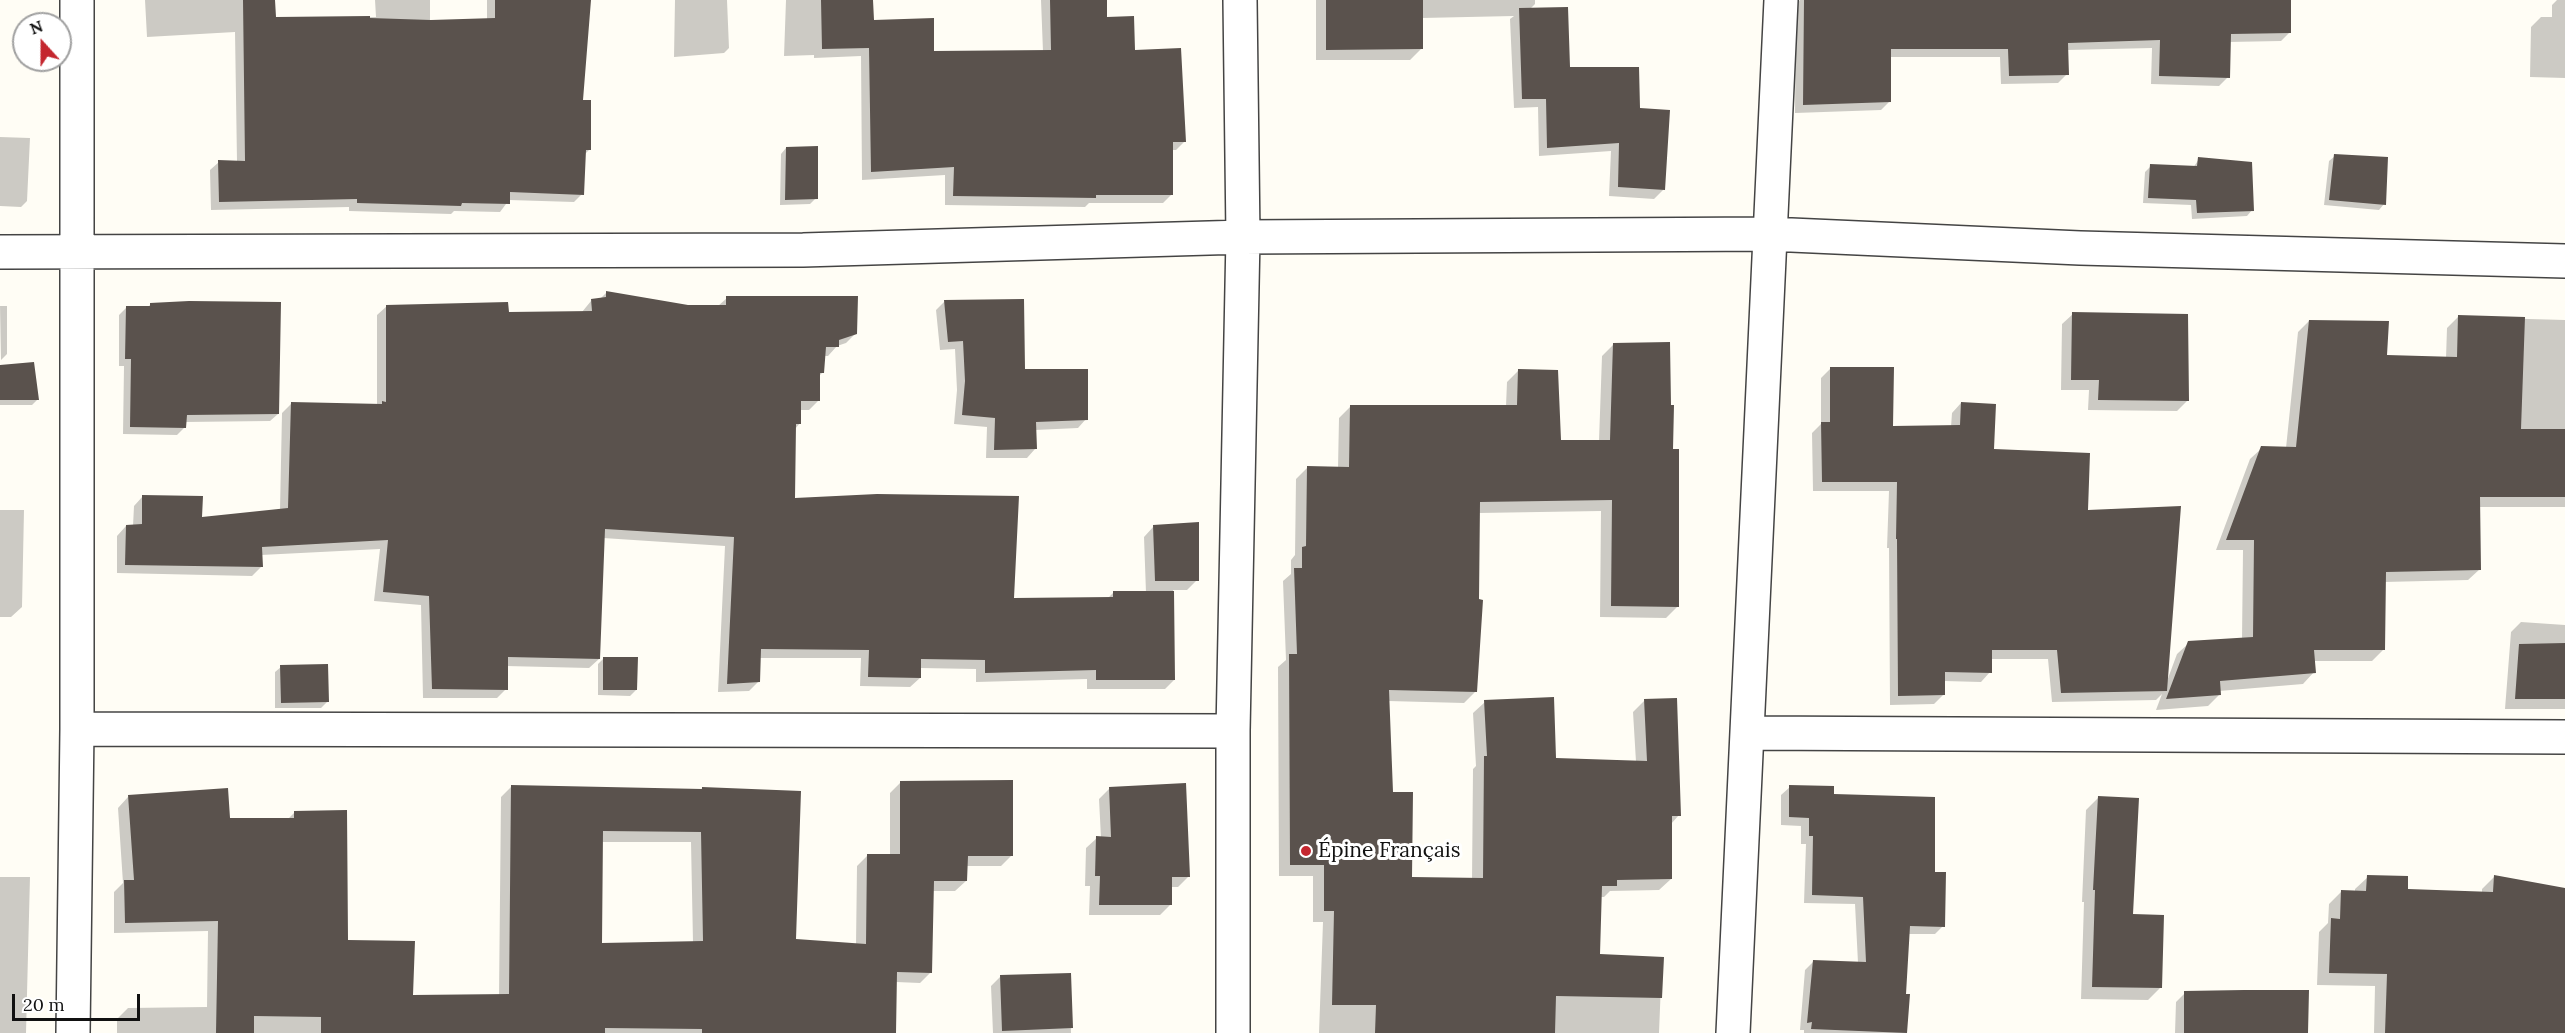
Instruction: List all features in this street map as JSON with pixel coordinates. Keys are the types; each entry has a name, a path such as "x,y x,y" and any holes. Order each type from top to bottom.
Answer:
{"street":[{"path":"73,1033 79,253 77,0"},
{"path":"1233,1033 1233,731 1243,237 1240,0"},
{"path":"1733,1033 1781,0"},
{"path":"0,252 803,250 1243,237 1769,234 2080,249 2565,261"},
{"path":"77,729 1233,731"},
{"path":"1748,733 2565,737"}],"building":[{"path":"243,0 275,0 276,17 370,16 370,18 431,20 495,18 495,0 591,0 583,100 591,100 591,150 586,150 584,195 510,192 510,204 462,203 461,206 357,203 357,199 219,202 218,160 245,161"},
{"path":"821,0 873,0 874,20 934,18 934,51 1051,50 1050,0 1107,0 1107,17 1134,16 1135,50 1181,48 1186,142 1173,142 1173,195 1096,195 1096,198 953,196 954,167 871,172 869,48 822,49"},
{"path":"1326,0 1423,0 1423,49 1326,50"},
{"path":"1804,0 2291,0 2291,33 2231,34 2230,78 2159,76 2160,40 2068,43 2069,75 2009,76 2008,49 1891,49 1891,102 1803,105"},
{"path":"1568,7 1570,67 1639,67 1640,108 1670,110 1665,190 1618,187 1619,143 1547,148 1546,99 1522,99 1519,8"},
{"path":"818,146 818,199 785,200 786,147"},
{"path":"2334,154 2388,157 2386,205 2329,200"},
{"path":"2198,157 2252,162 2254,211 2197,213 2196,200 2148,198 2150,164 2197,166"},
{"path":"606,291 688,305 726,305 726,296 858,296 857,334 839,340 839,347 826,347 824,373 820,373 820,401 801,401 801,424 796,424 795,498 877,494 1019,496 1014,598 1113,597 1113,591 1174,591 1175,680 1096,680 1096,670 985,673 985,660 921,659 921,678 868,677 869,650 761,649 760,682 727,684 734,537 605,529 600,659 508,657 508,690 432,689 429,596 383,592 388,540 262,547 263,567 125,565 126,525 142,524 142,495 203,496 202,517 288,508 291,402 382,404 382,401 386,402 386,305 508,302 509,312 592,311 591,299 606,297"},
{"path":"1024,299 1025,369 1088,369 1088,420 1036,422 1037,449 994,450 995,418 962,415 965,381 963,341 948,342 944,300"},
{"path":"281,302 279,414 187,415 186,428 130,427 131,359 125,359 126,306 150,306 150,303"},
{"path":"2072,312 2188,314 2189,401 2098,400 2099,380 2071,380"},
{"path":"2458,315 2525,317 2521,429 2565,429 2565,497 2480,497 2481,570 2386,572 2385,650 2314,650 2316,673 2220,681 2221,695 2166,699 2188,641 2253,637 2254,540 2226,540 2261,446 2296,447 2309,320 2389,321 2387,355 2457,357"},
{"path":"1670,342 1671,405 1674,405 1673,449 1679,449 1679,607 1611,606 1612,500 1480,502 1479,599 1483,600 1477,692 1389,690 1393,792 1413,792 1412,877 1483,878 1484,756 1487,756 1484,700 1554,697 1556,758 1647,761 1644,699 1677,698 1681,816 1672,816 1672,879 1617,880 1617,886 1602,886 1600,954 1664,957 1662,998 1556,996 1555,1033 1375,1033 1376,1005 1332,1005 1334,911 1324,911 1324,865 1290,865 1289,654 1297,654 1294,568 1302,568 1302,547 1306,546 1307,466 1349,467 1350,405 1517,405 1518,369 1558,370 1561,440 1610,440 1613,343"},
{"path":"34,362 39,400 0,400 0,365"},
{"path":"1830,367 1894,367 1893,426 1960,425 1961,402 1996,404 1994,449 2090,453 2088,510 2181,506 2167,691 2061,693 2057,650 1992,650 1992,673 1945,672 1945,695 1898,696 1897,482 1822,482 1821,422 1830,422"},
{"path":"1199,522 1199,581 1155,581 1153,525"},
{"path":"2565,643 2565,699 2515,699 2519,644"},
{"path":"603,657 638,657 637,690 603,690"},
{"path":"328,664 329,702 281,703 280,665"},
{"path":"1013,780 1013,856 968,856 967,881 934,881 932,973 897,972 896,1033 702,1033 702,1029 605,1028 605,1033 321,1033 321,1017 254,1016 254,1033 216,1033 218,921 125,923 124,880 134,880 128,795 228,788 230,818 294,818 294,811 347,810 348,940 415,941 413,995 509,994 511,785 702,789 702,787 801,791 796,939 866,944 867,854 900,854 900,781","holes":["603,831 701,832 703,941 602,943"]},
{"path":"1186,783 1190,877 1172,877 1172,905 1099,905 1100,876 1095,876 1096,836 1111,837 1109,787"},
{"path":"1789,785 1834,786 1834,794 1935,797 1935,872 1946,872 1945,927 1910,926 1906,994 1910,994 1907,1033 1811,1029 1812,1022 1807,1023 1813,960 1866,962 1863,897 1812,895 1813,836 1809,836 1809,818 1789,817"},
{"path":"2098,796 2139,798 2133,914 2164,915 2162,988 2092,987 2095,890 2093,890"},
{"path":"2367,875 2408,876 2408,889 2493,892 2494,875 2565,888 2565,1033 2385,1033 2387,974 2329,973 2331,918 2340,919 2341,890 2366,891"},
{"path":"1071,973 1073,1028 1002,1031 1000,975"},
{"path":"2309,990 2308,1033 2184,1033 2184,991"}],"place":[{"name":"Épine Français","path":"1306,851"}]}
